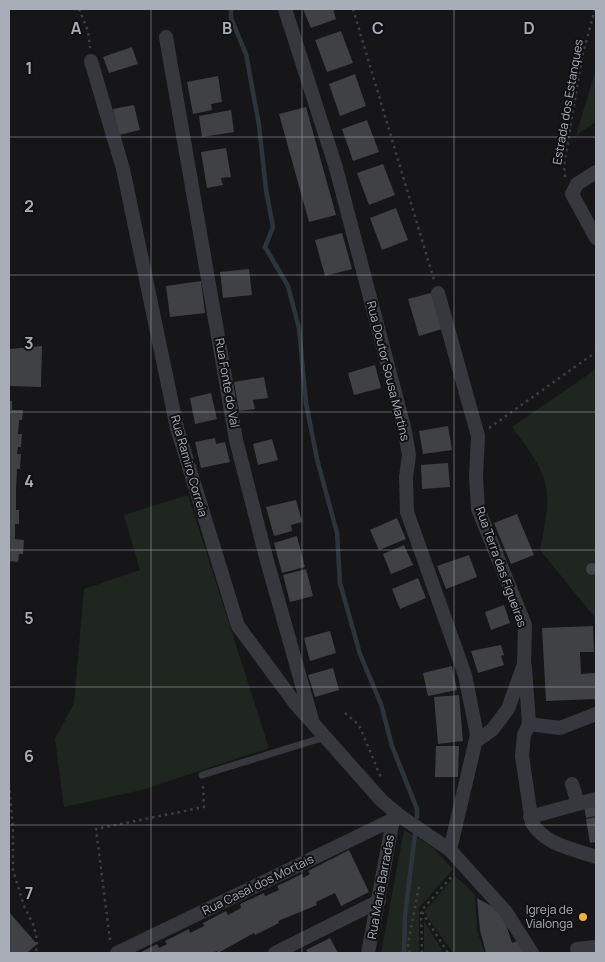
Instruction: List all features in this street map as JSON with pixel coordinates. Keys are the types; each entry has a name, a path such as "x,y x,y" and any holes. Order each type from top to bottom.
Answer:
{"street":[{"name":"Rua Doutor Sousa Martins","path":"285,9 336,168 384,349 409,455 406,477 406,512 465,675 474,713 476,741 450,850"},
{"name":"Rua Fonte do Val","path":"166,37 236,440 267,561 313,724"},
{"name":"Rua Ramiro Correia","path":"91,60 123,169 178,428 238,626 246,639 313,724 397,818 450,850 506,912 532,953"},
{"path":"596,172 574,186 573,198 596,238"},
{"name":"Rua Terra das Figueiras","path":"438,293 478,436 476,477 478,509 525,625 524,664 508,709 492,730 476,741"},
{"path":"524,664 530,724 523,741 522,756 530,817 537,831 549,840 596,857"},
{"path":"530,724 560,728 596,714"},
{"path":"572,784 578,804"},
{"path":"530,817 596,799"},
{"name":"Rua Casal dos Mortais","path":"114,948 397,818"},
{"name":"Rua Maria Barradas","path":"368,953 397,818"},
{"path":"275,953 379,901"},
{"path":"577,949 596,947"}],"lane":[{"path":"202,775 325,737"}],"path":[{"path":"79,9 88,31 91,60"},
{"path":"353,9 438,293"},
{"name":"Estrada dos Estanques","path":"573,198 565,179 564,165 582,57 595,9"},
{"path":"478,436 596,352"},
{"path":"345,713 359,725 374,754 382,778 381,800"},
{"path":"114,948 96,829 204,807 202,775"},
{"path":"9,784 13,828 13,870 24,906 34,926 37,940 36,953"},
{"path":"422,953 421,911 462,865"},
{"path":"410,953 408,944 419,886"},
{"path":"421,911 448,953"}],"shaded area":[{"path":"596,69 596,122 576,135"},
{"path":"596,369 596,619 540,550 547,511 546,484 535,459 512,427"},
{"path":"188,495 269,748 142,790 64,807 55,739 74,703 84,589 140,570 124,515"},
{"path":"404,830 431,846 453,869 419,908 419,953 381,953"},
{"path":"455,876 475,894 477,930 485,953 453,953 424,912"},
{"path":"424,921 444,953 424,953"}],"building":[{"path":"303,9 333,9 336,19 311,28"},
{"path":"341,31 353,63 327,72 315,40"},
{"path":"132,47 138,64 109,73 103,57"},
{"path":"355,74 366,106 340,116 329,84"},
{"path":"218,76 222,102 211,104 212,110 193,114 187,82"},
{"path":"134,105 140,130 119,135 113,109"},
{"path":"306,107 336,215 309,222 279,114"},
{"path":"231,110 234,132 202,137 199,116"},
{"path":"367,120 379,152 353,161 342,129"},
{"path":"226,148 231,177 221,178 223,185 207,188 201,152"},
{"path":"383,164 395,195 369,205 357,173"},
{"path":"396,208 408,240 382,250 370,218"},
{"path":"342,233 352,269 325,276 315,240"},
{"path":"249,269 252,295 223,298 220,272"},
{"path":"201,281 205,313 170,317 166,286"},
{"path":"431,293 442,329 419,336 408,299"},
{"path":"42,346 41,387 9,386 9,349"},
{"path":"375,365 381,388 354,395 348,373"},
{"path":"264,377 268,398 253,400 255,409 239,411 234,382"},
{"path":"211,393 217,419 195,424 190,398"},
{"path":"9,401 12,401 12,410 23,410 22,420 19,420 18,434 22,434 21,447 18,447 17,454 21,454 20,469 17,469 16,489 16,510 19,510 19,524 15,524 15,539 24,540 23,554 19,554 18,562 9,561"},
{"path":"448,426 452,450 423,454 419,431"},
{"path":"215,438 216,444 225,442 230,462 201,468 195,442"},
{"path":"272,439 278,460 258,465 253,444"},
{"path":"448,463 450,487 422,489 421,465"},
{"path":"296,500 302,522 291,525 292,531 274,536 266,507"},
{"path":"517,514 534,555 511,564 494,523"},
{"path":"397,518 406,539 379,550 370,530"},
{"path":"297,536 305,567 282,573 274,543"},
{"path":"404,545 413,565 391,574 383,554"},
{"path":"469,555 477,577 446,589 437,566"},
{"path":"590,563 594,563 598,569 594,575 590,575 586,571 586,567"},
{"path":"306,569 313,596 290,602 283,575"},
{"path":"418,578 426,598 400,609 392,589"},
{"path":"504,605 510,623 491,630 485,612"},
{"path":"593,626 594,652 580,652 581,674 595,673 596,699 546,701 542,628"},
{"path":"330,631 336,653 310,661 304,638"},
{"path":"501,645 504,655 501,656 504,665 478,673 471,651"},
{"path":"452,666 457,690 428,696 423,673"},
{"path":"333,668 339,690 315,697 308,675"},
{"path":"459,695 463,741 438,744 434,697"},
{"path":"436,746 459,746 458,777 435,777"},
{"path":"594,803 596,816 586,818 584,805"},
{"path":"596,817 596,842 590,843 586,819"},
{"path":"349,850 369,892 341,906 335,893 316,902 317,905 278,921 279,923 255,935 254,933 218,953 217,951 212,953 139,953 157,944 159,948 167,944 165,941 189,929 190,933 204,926 203,923 226,911 228,915 241,908 240,904 264,893 265,896 279,890 277,886 302,874 303,878 310,874 308,871"},
{"path":"477,898 502,912 512,943 520,940 529,953 486,953 480,930"},
{"path":"9,912 37,944 27,953 9,953"},
{"path":"330,938 338,953 308,953 306,950"}],"waterway":[{"path":"231,9 231,18 246,54 259,125 266,190 273,227 265,247 288,286 299,328 306,403 317,459 337,533 340,583 360,654 381,704 392,746 417,809 417,817"},
{"path":"404,953 405,916 415,834"}],"place":[{"name":"Igreja de Vialonga","path":"583,917"}]}
